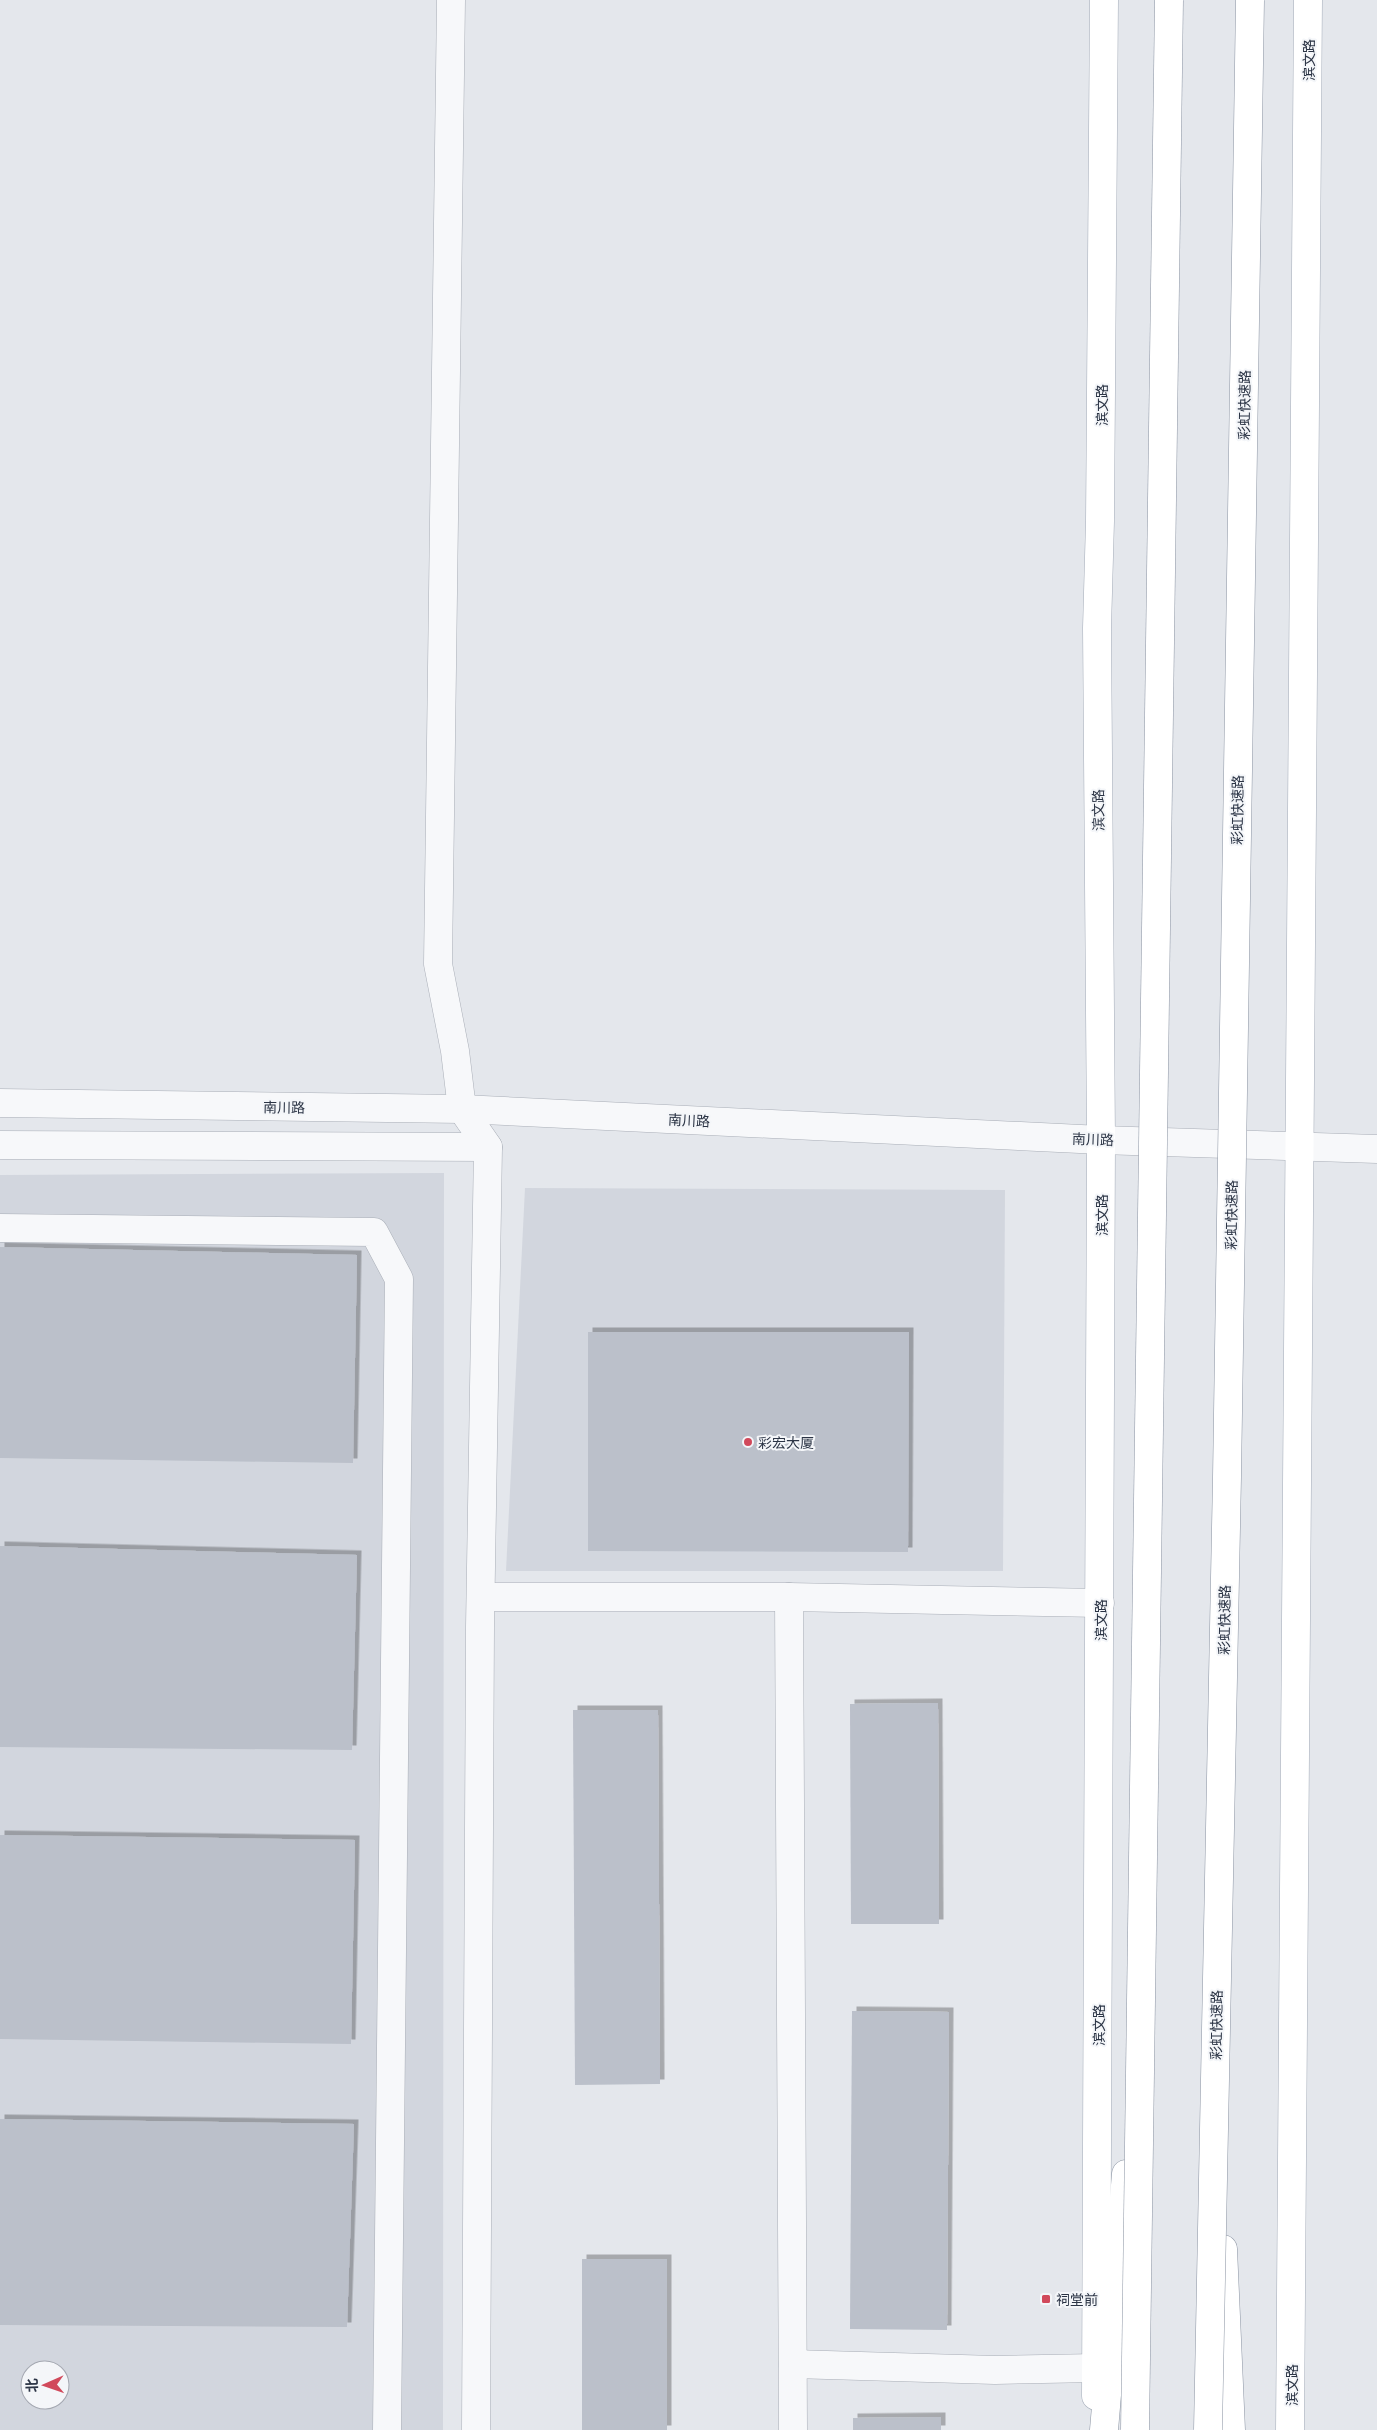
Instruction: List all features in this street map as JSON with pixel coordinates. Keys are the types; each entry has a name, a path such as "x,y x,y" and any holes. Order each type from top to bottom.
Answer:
{"main road":[{"name":"滨文路","path":"1096,2430 1101,1140 1097,628 1100,511 1104,0"},
{"path":"1134,2430 1137,2045 1159,405 1169,0"},
{"name":"彩虹快速路","path":"1208,2430 1227,1477 1250,0"},
{"name":"滨文路","path":"1290,2430 1308,0"},
{"path":"1104,2430 1137,2045"},
{"path":"1215,2063 1231,2430"}],"street":[{"path":"451,0 438,964 455,1051 462,1109 488,1147 481,1597 476,2430"},
{"name":"南川路","path":"0,1104 462,1109 1101,1140 1301,1145 1377,1149"},
{"path":"0,1145 488,1147"},
{"path":"0,1228 374,1232 399,1279 387,2430"},
{"path":"481,1597 789,1596 1100,1603"},
{"path":"789,1596 793,2430"},
{"path":"793,2364 995,2370 1096,2368"}],"shaded area":[{"path":"444,1173 443,2430 0,2430 0,1175"},
{"name":"彩宏大厦","path":"525,1188 1005,1190 1003,1571 506,1571"}],"building":[{"path":"0,1247 357,1255 353,1463 0,1458"},
{"name":"彩宏大厦","path":"588,1332 909,1332 908,1552 588,1551"},
{"path":"0,1546 357,1555 352,1750 0,1747"},
{"path":"938,1703 939,1924 851,1924 850,1704"},
{"path":"573,1710 658,1710 660,2084 575,2085"},
{"path":"0,1835 355,1840 351,2044 0,2039"},
{"path":"852,2011 949,2012 947,2330 850,2329"},
{"path":"0,2119 354,2124 347,2327 0,2325"},
{"path":"582,2259 667,2259 667,2430 582,2430"},
{"path":"941,2417 941,2430 853,2430 853,2418"}],"place":[{"name":"彩宏大厦","path":"748,1442"},
{"name":"祠堂前","path":"1046,2299"}]}
